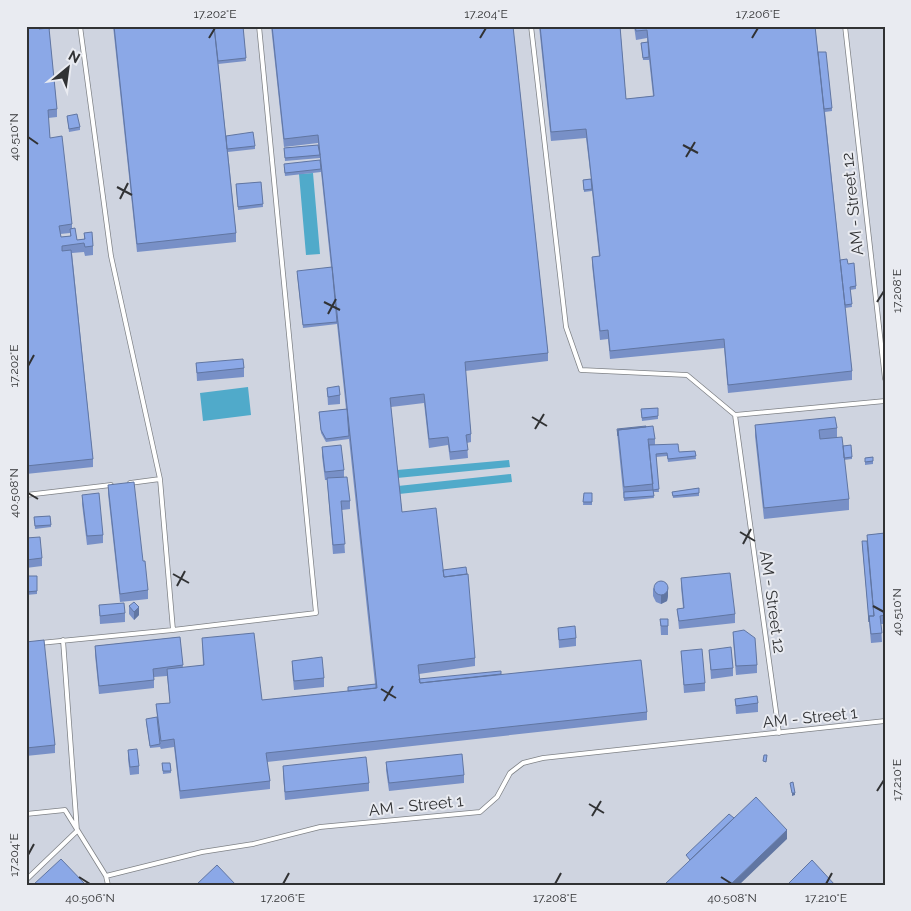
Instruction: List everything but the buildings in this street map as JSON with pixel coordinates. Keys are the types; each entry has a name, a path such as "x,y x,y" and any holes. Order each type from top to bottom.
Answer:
{"lane":[{"path":"80,26 111,256 160,479 173,630"},
{"path":"35,643 173,630 316,613 258,26"},
{"path":"531,26 566,327 581,370 687,375 735,416 885,401"},
{"name":"AM - Street 12","path":"845,26 885,379"},
{"name":"AM - Street 12","path":"735,416 778,733"},
{"path":"122,484 160,479"},
{"path":"26,496 112,485"},
{"path":"63,640 77,831"},
{"name":"AM - Street 1","path":"106,876 202,852 253,844 320,827 480,812 497,796 510,773 523,763 543,758 885,722"},
{"path":"26,814 65,810 106,876 108,885"},
{"path":"26,880 77,831"}],"shaded area":[{"path":"26,26 885,26 885,885 26,885"}],"water":[{"path":"313,173 320,254 306,255 299,174"},
{"path":"248,387 251,415 203,421 200,393"},
{"path":"509,460 510,467 397,478 397,470"},
{"path":"511,474 512,482 399,494 398,486"}]}
